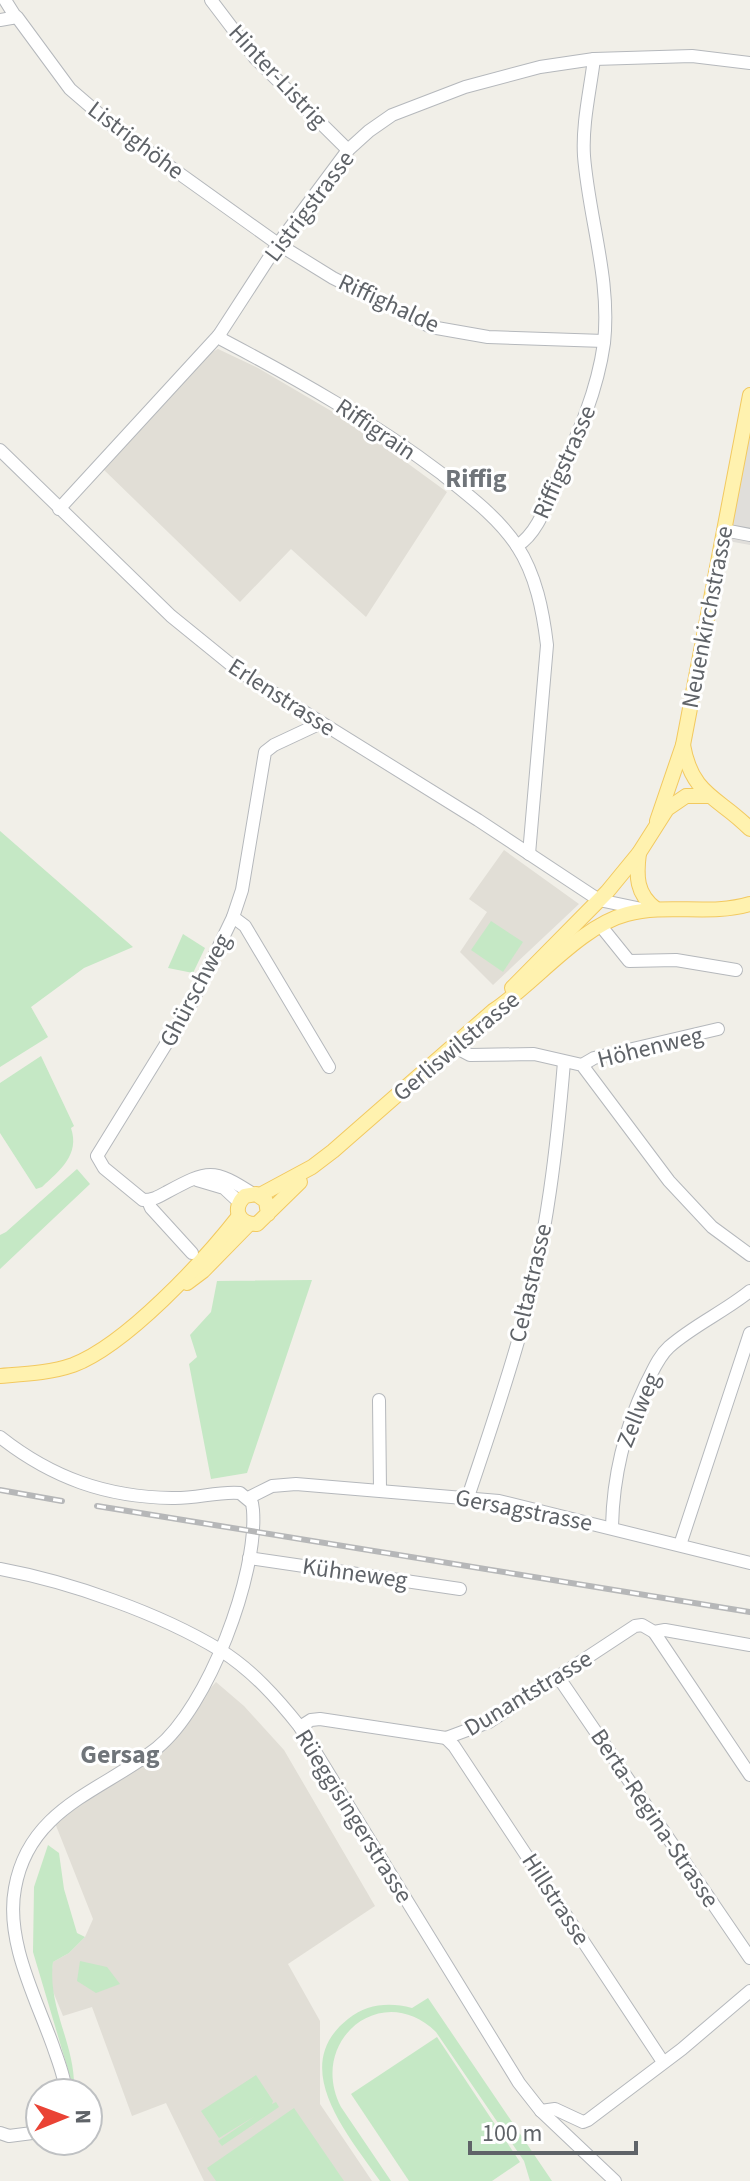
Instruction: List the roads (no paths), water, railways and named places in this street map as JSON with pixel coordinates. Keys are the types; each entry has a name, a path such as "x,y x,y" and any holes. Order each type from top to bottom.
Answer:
{"main road":[{"name":"Neuenkirchstrasse","path":"657,821 683,745 750,395"},
{"path":"683,745 691,776 709,796 750,829"},
{"path":"493,1011 513,986 599,900 639,853 657,821 678,799 694,795 709,796"},
{"path":"639,853 638,886 651,909"},
{"path":"730,909 750,904"},
{"path":"600,925 617,917 651,909 750,912"},
{"name":"Gerliswilstrasse","path":"268,1214 312,1167 493,1011 517,995 600,925"},
{"name":"Gerliswilstrasse","path":"256,1194 312,1167"},
{"path":"0,1376 60,1369 87,1359 112,1343 173,1290 242,1214 245,1196 256,1194 266,1201 268,1214 261,1222 242,1214"}],"street":[{"name":"Listrighöhe","path":"5,0 59,77 78,96 169,167 278,244"},
{"name":"Hinter-Listrig","path":"211,0 255,58 348,150"},
{"path":"0,20 15,16"},
{"name":"Listrigstrasse","path":"59,509 219,335 278,244 348,150 392,115 465,87 540,67 594,59 692,56 750,63"},
{"name":"Riffigstrasse","path":"529,854 547,645 536,587 517,546 531,533 544,512 586,418 604,341 602,266 584,156 594,59"},
{"name":"Riffighalde","path":"278,244 333,278 431,327 488,337 604,341"},
{"name":"Riffigrain","path":"219,335 387,433 476,503 517,546"},
{"name":"Erlenstrasse","path":"0,450 205,645 279,698 599,900"},
{"path":"724,530 750,535"},
{"name":"Ghürschweg","path":"148,1201 138,1197 104,1168 97,1156 192,1002 233,917 242,890 265,752 321,723"},
{"path":"599,900 651,909"},
{"path":"233,917 245,926 329,1067"},
{"path":"600,925 629,961 676,960 736,970"},
{"name":"Höhenweg","path":"582,1065 594,1058 718,1029"},
{"path":"453,1046 477,1056 534,1054 582,1065 669,1181 712,1227 750,1255"},
{"name":"Celtastrasse","path":"468,1497 503,1391 538,1261 557,1145 564,1062"},
{"path":"192,1253 148,1201 210,1173 223,1175 256,1194"},
{"path":"193,1179 224,1188 242,1214"},
{"name":"Zellweg","path":"612,1527 612,1494 619,1453 658,1359 696,1325 729,1309 750,1291"},
{"path":"680,1545 747,1354 750,1333"},
{"path":"379,1400 380,1490"},
{"name":"Gersagstrasse","path":"0,1437 47,1469 92,1487 172,1498 230,1492 248,1498 272,1486 284,1485 468,1497 499,1501 612,1527 750,1563"},
{"path":"62,2077 18,1948 13,1918 15,1888 22,1865 52,1817 85,1791 131,1766 160,1745 184,1717 234,1619 254,1523 252,1503 248,1498"},
{"name":"Kühneweg","path":"249,1558 460,1589"},
{"name":"Rüeggisingerstrasse","path":"0,1569 129,1606 220,1650 267,1688 300,1727 499,2055 541,2111 615,2181"},
{"name":"Dunantstrasse","path":"300,1727 311,1720 320,1719 446,1738 489,1722 635,1626 642,1625 654,1632 665,1630 750,1645"},
{"path":"654,1632 750,1775"},
{"name":"Berta-Regina-Strasse","path":"559,1678 750,1958"},
{"name":"Hillstrasse","path":"446,1738 663,2062"},
{"path":"541,2111 555,2109 583,2122 750,1991"},
{"path":"0,2133 9,2136 24,2134"}],"railway":[{"path":"0,1490 62,1501"},
{"path":"97,1506 750,1612"}],"district":[{"name":"Riffig","path":"476,478"},
{"name":"Gersag","path":"120,1754"}]}
